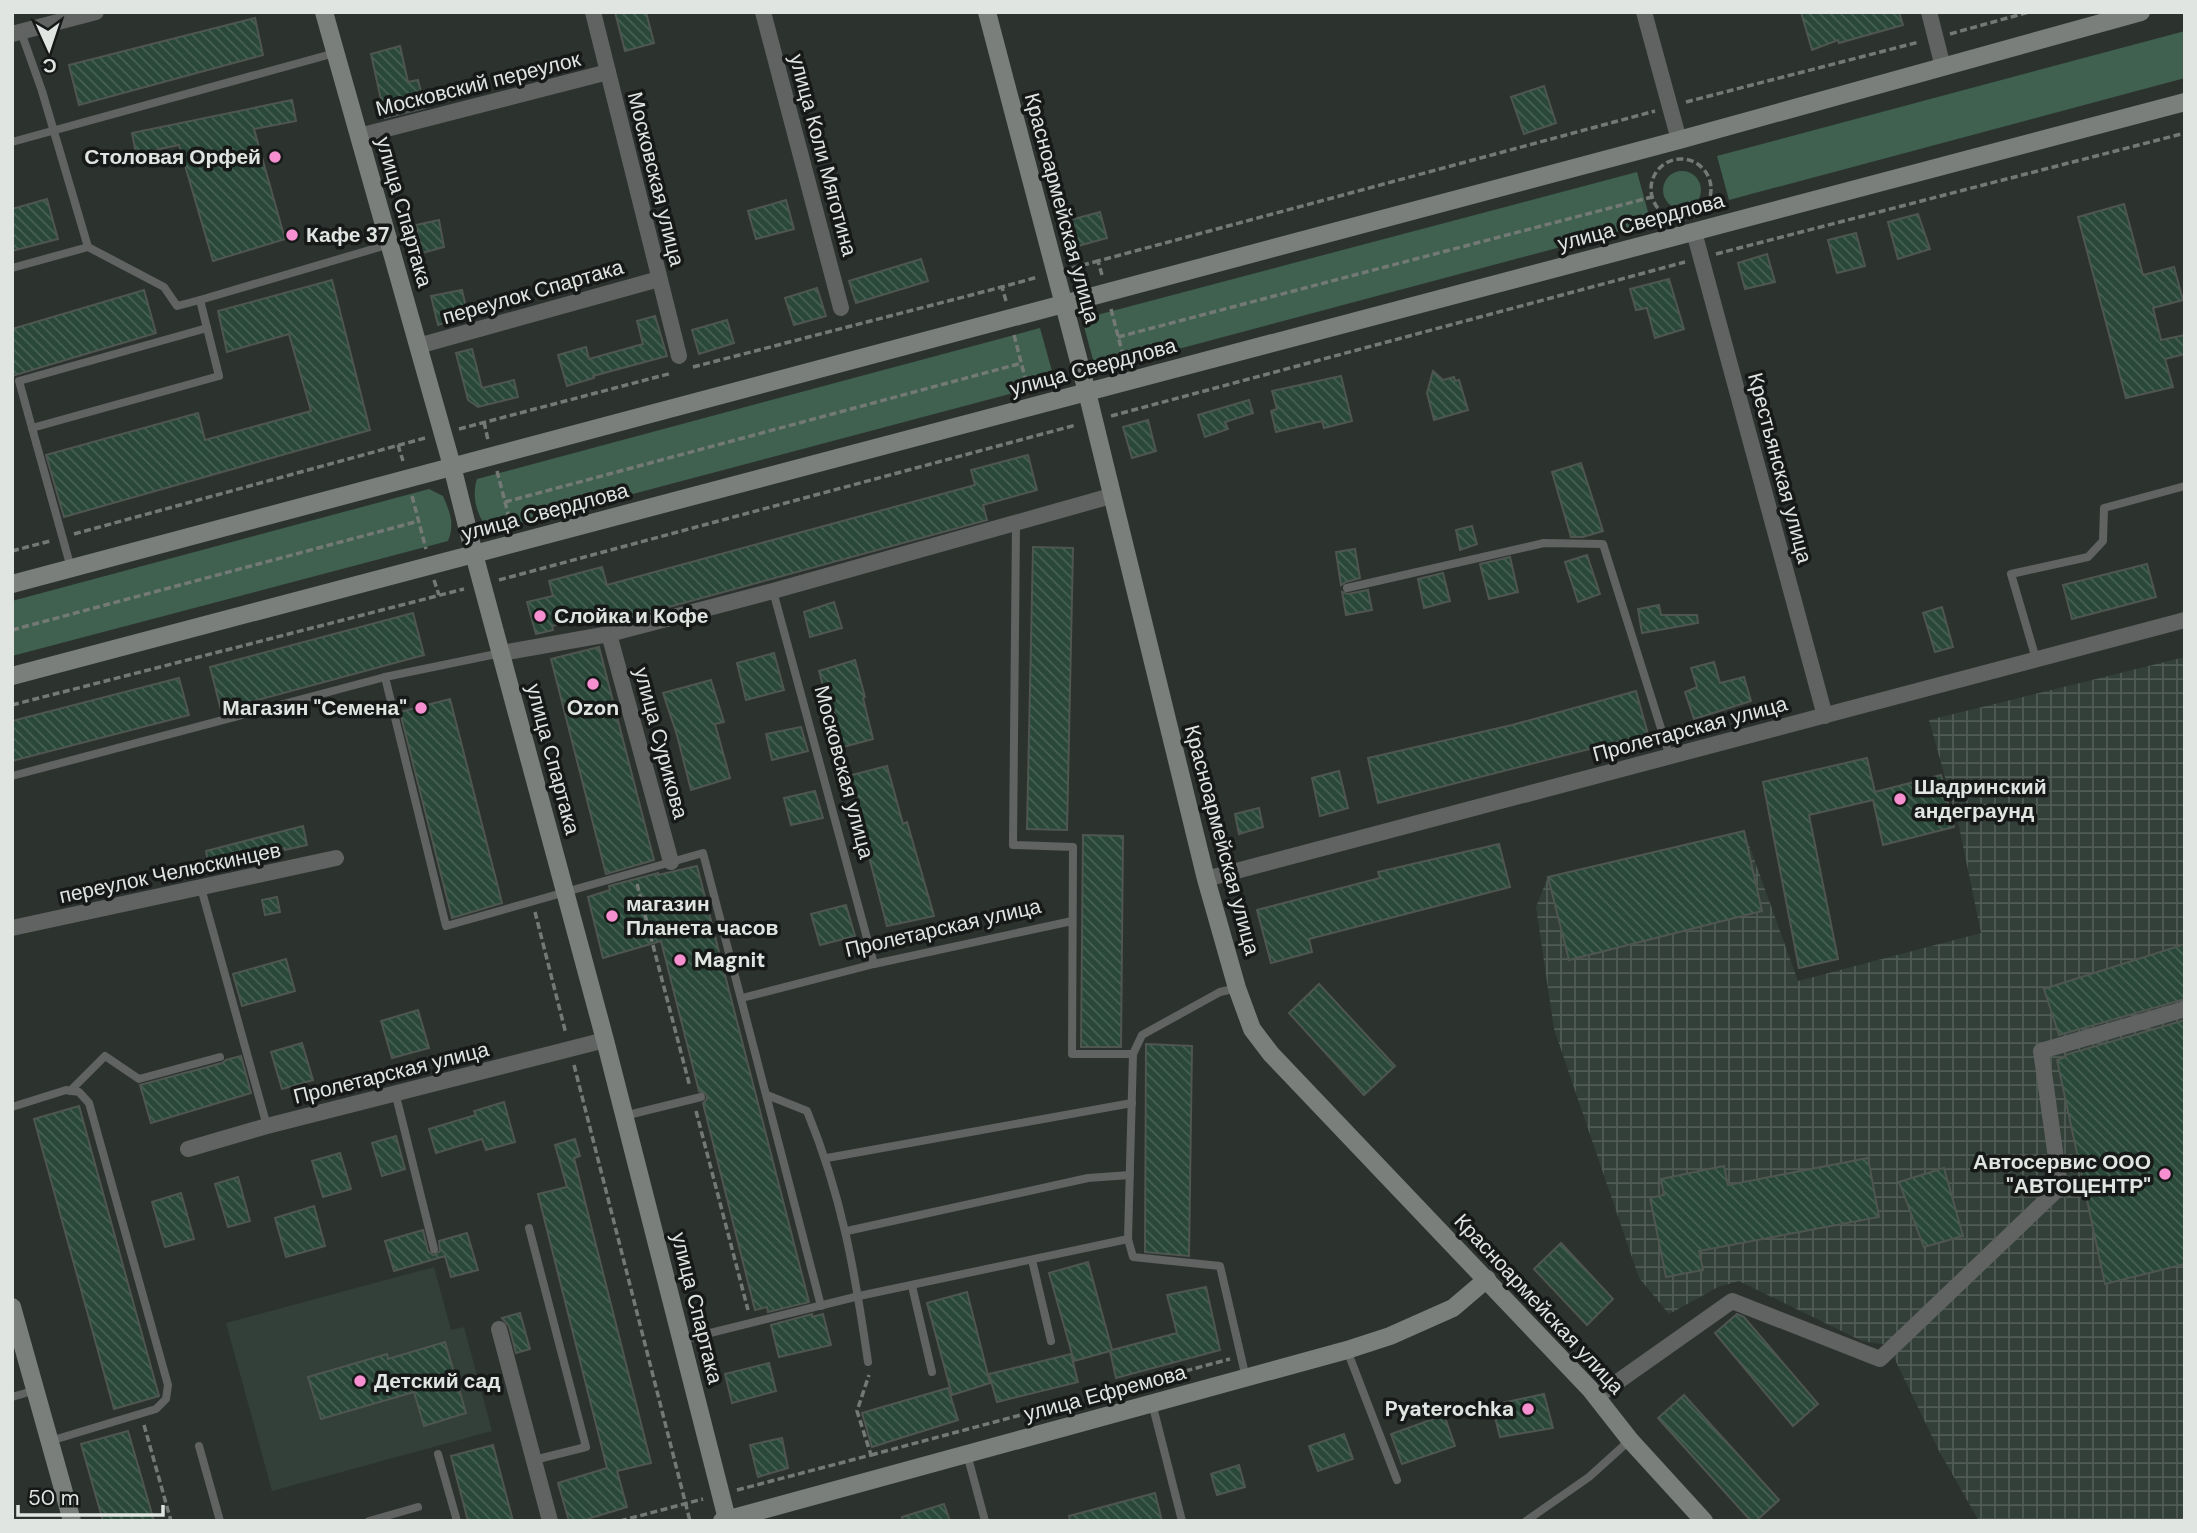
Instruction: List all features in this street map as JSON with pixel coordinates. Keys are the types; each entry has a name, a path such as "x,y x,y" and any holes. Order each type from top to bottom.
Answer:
{"main road":[{"name":"улица Спартака","path":"324,12 452,466 605,1040 726,1520"},
{"name":"Красноармейская улица","path":"987,12 1087,392 1206,879 1237,988 1252,1029 1272,1054 1596,1397 1630,1440 1704,1521"},
{"path":"12,584 1679,140 2141,12"},
{"name":"улица Свердлова","path":"12,676 2185,102"},
{"name":"улица Ефремова","path":"726,1520 1347,1350 1390,1336 1453,1308 1487,1279"},
{"path":"12,1307 72,1521"}],"street":[{"path":"16,33 96,12"},
{"name":"Московская улица","path":"593,12 679,356"},
{"name":"улица Коли Мяготина","path":"764,12 841,308"},
{"path":"1644,12 1679,140"},
{"path":"1929,12 1943,67"},
{"name":"Московский переулок","path":"359,136 608,72"},
{"name":"Крестьянская улица","path":"1694,232 1825,716"},
{"name":"переулок Спартака","path":"418,346 659,279"},
{"path":"501,653 609,634 1111,496"},
{"name":"Пролетарская улица","path":"1206,879 2185,620"},
{"name":"улица Сурикова","path":"609,634 671,862"},
{"name":"переулок Челюскинцев","path":"12,928 336,858"},
{"path":"1596,1397 1732,1301 1880,1359 2060,1187 2041,1051 2185,1009"},
{"name":"Пролетарская улица","path":"188,1149 267,1126 605,1040"},
{"path":"499,1329 550,1521"}],"lane":[{"path":"16,33 54,130 88,247"},
{"path":"12,142 335,53"},
{"path":"12,268 88,247 164,287 177,306 390,244"},
{"path":"32,428 219,376 200,300"},
{"path":"71,568 19,381 207,328"},
{"path":"2036,659 2011,574 2088,556 2103,541 2104,508 2185,486"},
{"path":"1016,524 1013,845 1073,848 1072,1054 1133,1054"},
{"path":"1347,588 1544,543 1603,544 1670,757"},
{"name":"Московская улица","path":"773,591 874,964"},
{"path":"12,776 385,677 501,653"},
{"path":"385,677 446,926 704,853 821,1306"},
{"path":"201,888 267,1126"},
{"name":"Пролетарская улица","path":"742,998 874,964 1072,921"},
{"path":"1237,988 1220,992 1142,1034 1133,1054 1128,1239 1133,1257 1220,1266 1246,1378"},
{"path":"70,1091 105,1056 139,1079 220,1057"},
{"path":"753,1084 764,1081"},
{"path":"12,1107 70,1091 79,1092 89,1103 168,1385 166,1399 156,1409 50,1441"},
{"path":"395,1093 434,1249"},
{"path":"767,1095 807,1111 827,1158 847,1231 868,1363"},
{"path":"624,1116 701,1097"},
{"path":"827,1158 1132,1103"},
{"path":"847,1231 1088,1178 1130,1175"},
{"path":"529,1228 586,1447 534,1460"},
{"path":"682,1340 859,1296 1128,1239"},
{"path":"1032,1259 1051,1341"},
{"path":"912,1286 932,1372"},
{"path":"1347,1350 1397,1480"},
{"path":"12,1396 36,1390"},
{"path":"1152,1403 1182,1521"},
{"path":"1526,1521 1589,1477 1630,1440"},
{"path":"199,1446 220,1521"},
{"path":"438,1454 457,1521"},
{"path":"967,1454 985,1521"},
{"path":"369,1521 418,1507"}],"path":[{"path":"1138,409 1098,261 2029,12"},
{"path":"1677,159 1697,163 1710,177 1712,187 1706,206 1690,218 1671,218 1662,213 1652,197 1654,176 1668,162 1677,159"},
{"path":"1118,337 1652,197"},
{"path":"12,551 484,422 1002,287"},
{"path":"505,502 1021,363"},
{"path":"484,422 523,573"},
{"path":"398,445 439,595"},
{"path":"12,630 419,522"},
{"path":"532,901 690,1521"},
{"path":"620,1521 1241,1356"},
{"path":"868,1363 868,1382 857,1405 857,1411 871,1455"},
{"path":"141,1413 171,1521"}],"shaded area":[{"path":"2185,657 2185,1521 1979,1521 1939,1451 1888,1345 1862,1341 1739,1281 1718,1287 1669,1314 1639,1278 1554,1029 1536,907 1548,877 1744,831 1798,981 1981,933 1960,831 1929,720"},
{"name":"Детский сад","path":"434,1267 451,1330 464,1327 492,1431 272,1491 226,1323"}],"green space":[{"path":"2185,31 2185,78 1729,200 1717,156"},
{"path":"1682,171 1696,176 1701,190 1696,204 1682,209 1668,204 1663,190 1668,176"},
{"path":"1637,172 1651,223 1096,371 1082,319"},
{"path":"1040,328 1055,382 493,531 479,515 475,501 477,479"},
{"path":"429,489 443,496 448,507 451,524 448,541 12,656 12,601"}],"building":[{"path":"615,12 646,12 654,43 625,51"},
{"path":"1801,12 1899,12 1903,25 1839,43 1838,40 1812,50"},
{"path":"255,18 263,55 79,105 69,65"},
{"path":"400,46 408,82 418,80 425,108 385,118 371,54"},
{"path":"1544,86 1556,123 1524,134 1511,97"},
{"path":"292,100 296,121 254,129 285,239 213,261 179,145 136,154 132,133"},
{"path":"47,199 58,239 12,251 12,209"},
{"path":"786,200 794,229 756,239 748,211"},
{"path":"2124,204 2143,275 2174,267 2183,300 2153,308 2161,340 2185,335 2185,354 2165,359 2173,387 2126,398 2078,217"},
{"path":"1100,212 1107,238 1078,246 1070,220"},
{"path":"1918,214 1930,249 1898,259 1888,222"},
{"path":"439,220 444,247 422,253 416,225"},
{"path":"1856,233 1865,266 1837,273 1828,240"},
{"path":"1767,254 1775,282 1745,289 1738,263"},
{"path":"921,259 928,281 856,303 849,281"},
{"path":"1669,279 1684,329 1655,338 1647,308 1636,310 1630,289"},
{"path":"332,280 370,430 64,517 46,455 198,413 205,440 311,411 289,334 227,352 218,311"},
{"path":"817,288 826,316 794,325 785,298"},
{"path":"144,290 156,333 12,376 12,329"},
{"path":"462,290 468,316 438,325 431,296"},
{"path":"655,316 667,356 593,376 594,378 567,386 558,355 586,347 589,359 643,344 637,321"},
{"path":"727,320 734,343 699,354 692,330"},
{"path":"472,349 482,388 514,380 518,397 478,407 468,400 456,353"},
{"path":"1433,371 1443,380 1454,377 1455,381 1459,380 1468,410 1434,420 1427,393"},
{"path":"1341,376 1352,421 1324,428 1322,421 1276,432 1271,411 1277,409 1272,391"},
{"path":"1249,400 1253,413 1225,422 1228,429 1205,437 1198,415"},
{"path":"1148,420 1156,451 1132,458 1123,427"},
{"path":"1028,455 1037,490 983,505 987,520 610,623 607,611 552,626 553,630 536,634 527,602 553,596 549,581 602,567 607,585 975,485 971,470"},
{"path":"1581,463 1603,531 1583,537 1571,537 1552,472"},
{"path":"1472,526 1477,544 1460,550 1456,530"},
{"path":"1033,547 1073,548 1067,830 1027,829"},
{"path":"1355,549 1360,578 1341,585 1336,552"},
{"path":"1587,555 1600,594 1578,602 1565,562"},
{"path":"1510,557 1518,592 1489,599 1480,564"},
{"path":"2147,564 2156,597 2072,619 2063,585"},
{"path":"1443,573 1450,601 1424,608 1418,579"},
{"path":"1368,590 1372,610 1346,615 1342,592 1348,594"},
{"path":"834,602 842,628 810,637 804,612"},
{"path":"1659,605 1661,615 1697,615 1698,623 1642,633 1638,609"},
{"path":"1942,607 1953,647 1935,652 1923,613"},
{"path":"413,613 424,655 221,710 210,667"},
{"path":"599,647 654,860 606,874 551,659"},
{"path":"774,653 784,690 746,700 737,663"},
{"path":"855,660 873,739 843,747 833,707 829,708 819,671"},
{"path":"1714,662 1720,683 1744,677 1751,701 1694,719 1685,692 1697,687 1691,668"},
{"path":"179,678 189,715 12,761 12,721"},
{"path":"711,680 724,722 715,724 730,778 691,790 663,693"},
{"path":"1636,691 1648,734 1378,803 1368,758 1512,725"},
{"path":"450,699 502,903 452,918 400,712"},
{"path":"801,727 808,751 772,760 766,734"},
{"path":"1867,758 1875,792 1941,775 1954,827 1883,845 1873,800 1809,815 1838,959 1799,968 1763,782"},
{"path":"887,766 903,824 907,822 934,916 887,926 848,776"},
{"path":"1339,771 1348,808 1320,816 1312,778"},
{"path":"815,791 823,818 791,825 784,798"},
{"path":"1259,808 1263,827 1239,834 1235,814"},
{"path":"303,826 307,845 209,867 206,851"},
{"path":"1744,831 1762,911 1569,960 1548,877"},
{"path":"1083,835 1123,836 1121,1047 1081,1047"},
{"path":"1499,844 1510,887 1309,939 1312,952 1271,963 1257,910 1380,878 1378,872"},
{"path":"697,866 809,1302 768,1312 767,1307 755,1310 703,1103 707,1095 699,1091 661,941 603,958 588,897 610,890 609,886"},
{"path":"277,897 280,912 265,915 262,900"},
{"path":"846,905 855,936 820,945 811,914"},
{"path":"2185,944 2185,999 2059,1035 2044,989"},
{"path":"286,959 295,991 242,1006 233,974"},
{"path":"1319,984 1395,1066 1364,1095 1289,1013"},
{"path":"418,1010 429,1048 392,1058 381,1021"},
{"path":"2185,1020 2185,1264 2105,1284 2057,1060 2066,1057 2065,1055"},
{"path":"302,1043 313,1080 282,1089 271,1052"},
{"path":"1146,1044 1192,1046 1189,1256 1145,1252"},
{"path":"241,1056 251,1093 151,1123 140,1085"},
{"path":"504,1102 515,1142 486,1150 482,1139 436,1153 429,1129 476,1115 474,1111"},
{"path":"79,1106 159,1396 114,1409 34,1119"},
{"path":"396,1136 405,1169 382,1176 372,1143"},
{"path":"575,1139 580,1156 574,1158 651,1463 617,1471 627,1507 581,1521 569,1521 558,1483 607,1468 538,1194 567,1187 555,1145"},
{"path":"340,1153 351,1189 323,1197 312,1161"},
{"path":"1868,1158 1879,1217 1699,1251 1703,1270 1666,1277 1650,1198 1664,1195 1661,1179 1724,1166 1728,1185"},
{"path":"1944,1168 1963,1236 1924,1247 1899,1182"},
{"path":"238,1177 250,1221 228,1227 215,1184"},
{"path":"181,1193 194,1239 165,1247 152,1202"},
{"path":"314,1206 325,1246 286,1257 275,1218"},
{"path":"423,1230 428,1251 433,1255 440,1251 439,1241 467,1233 478,1270 451,1277 445,1256 394,1271 385,1241"},
{"path":"1561,1243 1613,1299 1587,1325 1534,1269"},
{"path":"1088,1262 1112,1350 1177,1333 1167,1295 1206,1287 1220,1350 1116,1378 1110,1351 1074,1361 1049,1273"},
{"path":"967,1292 990,1383 952,1395 927,1303"},
{"path":"520,1313 530,1349 516,1353 509,1326 502,1318"},
{"path":"812,1314 812,1317 823,1314 831,1345 779,1357 771,1325"},
{"path":"1737,1314 1744,1317 1818,1404 1793,1426 1715,1333"},
{"path":"445,1342 466,1413 424,1426 414,1392 321,1419 308,1377 387,1354 388,1359"},
{"path":"1071,1354 1078,1382 997,1402 989,1374"},
{"path":"769,1363 776,1391 732,1403 725,1374"},
{"path":"948,1388 958,1420 872,1447 862,1413"},
{"path":"1544,1394 1553,1428 1500,1437 1492,1405"},
{"path":"1684,1395 1779,1500 1756,1521 1751,1521 1658,1418"},
{"path":"1444,1415 1455,1446 1402,1464 1391,1434"},
{"path":"128,1431 154,1521 103,1521 81,1444"},
{"path":"1344,1434 1353,1459 1318,1471 1309,1446"},
{"path":"782,1438 788,1468 758,1477 750,1445"},
{"path":"493,1445 513,1521 468,1521 451,1456"},
{"path":"1239,1465 1245,1487 1217,1495 1211,1474"},
{"path":"1155,1493 1162,1521 1070,1521 1069,1516"},
{"path":"944,1504 950,1521 902,1521 902,1517"}],"place":[{"name":"Столовая Орфей","path":"275,157"},
{"name":"Кафе 37","path":"292,235"},
{"name":"Слойка и Кофе","path":"540,616"},
{"name":"Ozon","path":"593,684"},
{"name":"Магазин \"Семена\"","path":"421,708"},
{"name":"Шадринский андеграунд","path":"1900,799"},
{"name":"магазин Планета часов","path":"612,916"},
{"name":"Magnit","path":"680,960"},
{"name":"Автосервис ООО \"АВТОЦЕНТР\"","path":"2165,1174"},
{"name":"Детский сад","path":"360,1381"},
{"name":"Pyaterochka","path":"1528,1409"}]}
